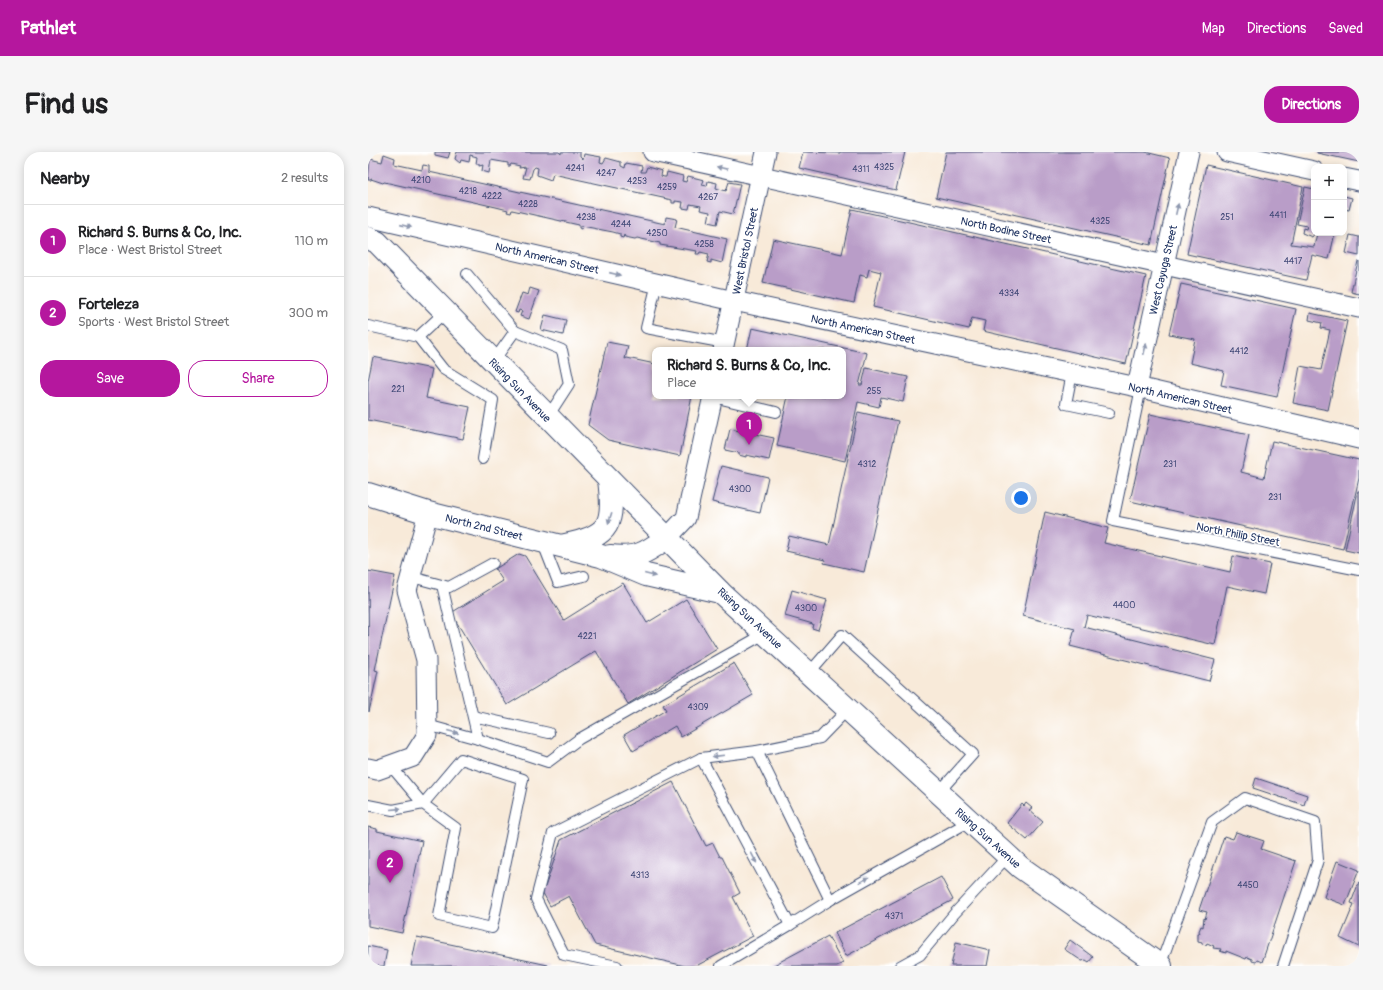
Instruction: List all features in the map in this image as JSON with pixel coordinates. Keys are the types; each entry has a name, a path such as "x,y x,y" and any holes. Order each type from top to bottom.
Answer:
{"street":[{"name":"North Bodine Street","path":"653,152 760,177 1164,264 1359,308"},
{"name":"West Bristol Street","path":"724,347 766,152"},
{"name":"West Cayuga Street","path":"1139,388 1164,264 1189,152"},
{"path":"1227,152 1311,170"},
{"path":"1347,179 1359,181"},
{"name":"North American Street","path":"368,217 734,301 1072,373 1359,439"},
{"name":"Rising Sun Avenue","path":"368,238 376,242 547,418 720,592 1020,867 1161,966"},
{"path":"668,538 686,518 712,399"},
{"path":"552,543 594,538 608,524 612,509 609,479"},
{"name":"North 2nd Street","path":"368,494 428,512 600,556 646,575 720,592"},
{"path":"368,768 377,770 413,757 427,735 426,660 407,590 412,577 428,512"},
{"name":"North 2nd Street","path":"600,556 626,558 639,556 668,538"}],"lane":[{"path":"467,274 515,331 562,350 569,384 547,418"},
{"path":"657,283 646,328 724,347"},
{"path":"418,337 445,312"},
{"path":"368,328 418,337 442,369 493,400 483,459"},
{"path":"493,362 515,331"},
{"path":"1072,373 1066,404 1109,412"},
{"name":"North Philip Street","path":"1139,388 1113,521 1359,570"},
{"path":"725,399 776,412"},
{"path":"552,543 558,582 584,576"},
{"path":"412,577 449,587 493,563"},
{"path":"442,585 478,739"},
{"path":"427,725 478,739 548,762 579,739 766,633"},
{"path":"809,673 842,636 973,754 939,792"},
{"path":"617,966 564,955 536,899 553,833 701,758 757,751 820,738 848,709"},
{"path":"473,716 549,733"},
{"path":"757,751 830,900"},
{"path":"701,758 790,925"},
{"path":"368,805 393,810 423,804 461,759 523,779 492,928 439,916 456,828 423,804 390,765"},
{"path":"1161,966 1212,822 1245,798 1315,822 1318,860 1284,966"},
{"path":"721,966 830,900 970,821"},
{"path":"900,966 920,955 954,914 1008,856"}],"building":[{"path":"435,152 450,152 448,158 435,155"},
{"path":"457,152 559,152 561,154 561,152 580,152 580,156 583,159 584,154 601,157 600,162 603,163 606,158 621,162 621,166 625,168 626,163 642,166 641,172 645,172 647,167 662,171 661,176 664,177 666,177 667,172 683,176 682,181 686,182 688,176 704,180 702,185 707,186 708,181 717,183 716,188 726,191 729,182 740,184 733,214 720,211 717,224 708,222 710,212 700,210 701,206 690,204 689,209 682,208 683,202 675,201 675,203 672,203 672,200 553,174 551,180 537,175 538,168 535,167 530,179 523,178 526,167 519,168 520,166 511,164 508,166 508,163 491,160 489,173 482,171 483,165 479,166 479,164 476,164 477,157 470,155 469,162 461,160 460,163 455,159"},
{"path":"803,152 905,152 896,190 799,168"},
{"path":"946,152 1145,152 1170,158 1151,245 936,197"},
{"path":"1359,152 1359,162 1317,153"},
{"path":"384,154 395,158 394,164 422,170 423,165 429,166 429,172 665,224 666,217 677,219 675,227 727,239 722,263 711,260 711,263 707,262 709,254 700,252 699,254 696,254 697,251 660,245 660,243 625,237 624,235 623,238 620,237 620,234 582,226 581,229 579,228 579,225 512,210 511,213 507,212 508,210 496,207 389,183 383,183 371,179 368,180 370,159 382,162"},
{"path":"1206,165 1303,187 1291,244 1314,247 1316,236 1334,236 1329,259 1312,255 1306,280 1187,254"},
{"path":"1305,187 1311,188 1312,237 1302,233 1303,228 1306,229 1307,226 1297,224"},
{"path":"1347,197 1352,198 1349,210 1347,210"},
{"path":"852,209 1146,276 1126,364 983,331 985,321 972,318 969,329 873,307 881,272 869,269 867,277 860,275 854,303 763,283 773,239 842,254"},
{"path":"1350,235 1359,237 1359,256 1346,253"},
{"path":"1359,261 1359,294 1351,292"},
{"path":"1181,284 1296,309 1277,397 1221,385 1224,371 1190,363 1195,339 1169,334"},
{"path":"530,288 539,291 529,319 520,316 522,311 519,310 518,313 515,312 522,293 528,295"},
{"path":"1310,313 1347,321 1328,410 1293,403 1300,366 1321,370 1330,330 1321,328 1322,323 1309,320"},
{"path":"545,315 566,320 563,335 541,330"},
{"path":"752,328 839,347 748,347"},
{"path":"607,342 628,346 625,359 627,358 652,363 652,399 691,399 680,456 608,440 588,425"},
{"path":"846,348 867,353 859,385 862,385 866,368 908,377 903,402 881,397 879,407 858,402 845,461 777,446 787,399 846,399"},
{"path":"373,357 432,369 426,398 470,407 463,439 368,420 368,381"},
{"path":"858,412 898,421 864,572 824,563 825,560 786,551 789,536 829,545"},
{"path":"1150,414 1249,435 1241,472 1264,478 1272,441 1359,460 1359,478 1343,549 1130,501"},
{"path":"730,429 774,438 769,460 746,455 746,457 739,455 739,453 725,450"},
{"path":"721,466 768,477 760,513 712,502"},
{"path":"1359,491 1359,553 1345,550"},
{"path":"1045,512 1108,528 1104,543 1230,572 1233,556 1270,564 1264,594 1227,586 1215,645 1087,615 1084,627 1215,660 1209,681 1070,646 1075,629 1023,616"},
{"path":"519,554 525,556 564,620 623,583 647,623 686,599 717,649 628,704 596,651 507,705 451,613 503,581 495,569"},
{"path":"368,571 395,576 375,670 378,671 369,712"},
{"path":"792,590 827,600 818,630 812,628 813,624 785,616"},
{"path":"734,663 753,695 681,737 675,726 633,751 624,735 666,710 663,705"},
{"path":"1256,778 1307,795 1304,805 1253,788"},
{"path":"673,782 706,846 713,843 720,857 722,857 740,893 733,897 753,936 696,966 685,966 595,945 569,896 550,906 543,893 561,840"},
{"path":"1026,803 1032,808 1029,810 1043,822 1027,840 1007,823 1022,804 1024,806"},
{"path":"368,827 377,829 377,831 422,841 402,933 368,926"},
{"path":"1236,832 1264,841 1261,849 1296,861 1262,962 1257,960 1256,962 1252,961 1252,959 1247,957 1246,959 1226,951 1226,953 1220,951 1221,949 1213,948 1214,946 1207,943 1206,945 1198,941 1198,933 1200,933 1199,931 1201,926 1203,927 1204,918 1205,919 1207,912 1199,910 1224,836 1233,839"},
{"path":"1337,861 1359,870 1345,905 1324,897"},
{"path":"941,877 953,900 846,956 835,933"},
{"path":"1359,882 1359,947 1340,938 1354,904 1351,903"},
{"path":"828,936 843,963 837,966 772,966"},
{"path":"417,937 548,965 548,966 411,966"},
{"path":"1070,940 1093,957 1089,962 1086,960 1082,961 1064,949"},
{"path":"956,942 990,950 987,966 951,966"},
{"path":"368,946 387,950 384,966 368,966"}],"place":[{"name":"Richard S. Burns & Co, Inc.","path":"749,445"},
{"name":"Forteleza","path":"390,883"}]}
